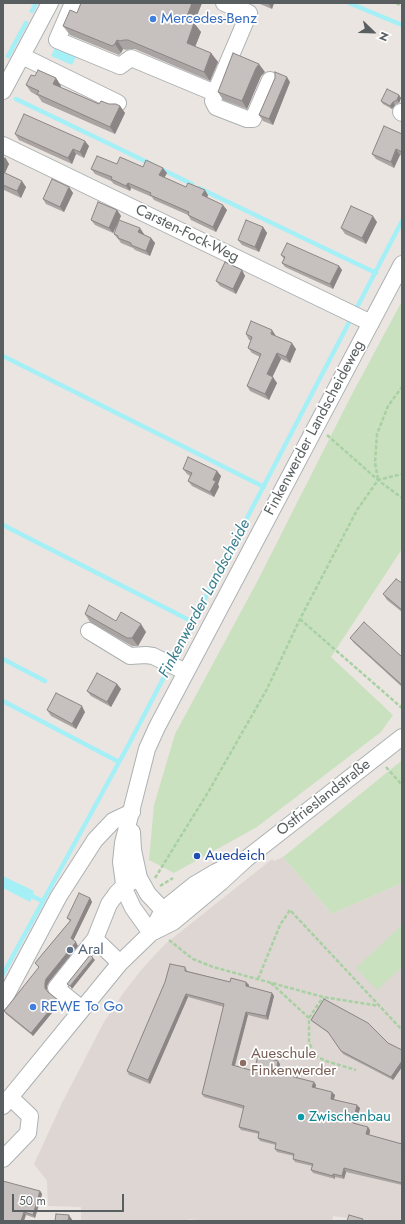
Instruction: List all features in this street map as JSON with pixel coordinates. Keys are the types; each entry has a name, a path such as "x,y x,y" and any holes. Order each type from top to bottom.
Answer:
{"street":[{"path":"3,91 50,3"},
{"path":"57,40 73,3"},
{"path":"224,3 249,13 215,93 213,101 216,107 247,119 253,119 270,80"},
{"path":"40,22 51,27 57,40 120,66 131,58 215,93"},
{"path":"22,56 118,103"},
{"name":"Carsten-Fock-Weg","path":"3,145 359,317"},
{"name":"Finkenwerder Landscheideweg","path":"151,933 133,908 124,886 121,862 123,844 147,749 157,727 176,667 359,317 402,264"},
{"path":"89,632 130,656 153,656 176,667"},
{"name":"Ostfrieslandstraße","path":"7,1102 120,963 151,933 173,922 246,859 402,737"},
{"path":"3,1000 58,896 95,840 112,821 132,812"},
{"name":"Finkenwerder Landscheideweg","path":"132,812 133,850 139,878 148,894 163,910"},
{"name":"Ostfrieslandstraße","path":"151,933 163,910 194,885 216,872 246,859"},
{"path":"82,1009 56,988 95,939 109,904 117,893 124,886 139,878"},
{"path":"95,939 120,963"},
{"path":"3,1159 28,1132 30,1116 7,1102"}],"path":[{"path":"396,3 402,6"},
{"path":"378,480 375,463 377,434 388,406 402,387"},
{"path":"323,432 378,480 402,498"},
{"path":"148,894 155,878 210,789 267,689 300,619 357,510 378,480 402,474"},
{"path":"300,619 402,708"},
{"path":"377,758 402,785"},
{"path":"258,979 280,925 290,910 402,1030"},
{"path":"174,934 168,939 193,959 213,967 323,997 380,1006"},
{"path":"271,983 309,1018"},
{"path":"323,997 309,1018 309,1043 316,1056 326,1061 356,1070"}],"shaded area":[{"name":"Aueschule Finkenwerder","path":"283,857 332,914 402,883 402,1221 368,1221 333,1216 332,1221 204,1221 189,1219 188,1221 81,1221 81,1207 48,1206 47,1181 34,1164 62,1103 104,1022 124,992 164,945 272,859 274,861"}],"green space":[{"path":"402,301 402,549 331,657 393,715 381,732 257,827 174,873 149,860 154,805 175,734 258,580 351,396"},
{"path":"401,761 402,883 332,914 283,857"},
{"path":"402,925 402,967 377,990 356,968"}],"water":[{"path":"56,45 77,55 72,65 51,56"},
{"path":"3,876 34,891 30,902 3,888"}],"building":[{"path":"81,3 192,3 186,19 194,23 187,43 211,53 204,72 128,40 117,40 112,46 63,26 70,10 77,13"},
{"path":"233,53 259,64 242,101 218,92"},
{"path":"38,70 56,78 53,84 99,104 101,101 120,106 110,127 37,94 39,91 26,85 31,75 35,76"},
{"path":"275,72 287,77 269,119 259,115 275,78"},
{"path":"387,89 399,95 397,100 390,106 381,101"},
{"path":"24,114 85,141 80,152 73,149 68,158 15,134"},
{"path":"384,126 402,134 402,152 396,149 391,162 372,154"},
{"path":"97,156 117,164 120,157 143,167 146,160 163,168 159,175 186,187 188,183 205,190 202,195 223,205 213,227 188,215 189,212 150,195 151,193 128,183 126,186 111,179 112,177 91,169"},
{"path":"3,172 22,181 17,191 3,185"},
{"path":"52,179 69,187 60,207 43,199"},
{"path":"98,202 117,210 109,228 91,220"},
{"path":"351,206 373,216 362,238 341,228"},
{"path":"119,220 140,228 138,232 151,238 146,251 131,245 131,243 118,238 118,236 114,234"},
{"path":"246,220 263,227 255,247 238,240"},
{"path":"287,243 339,266 330,284 282,263 285,257 281,255"},
{"path":"225,262 242,270 233,289 216,281"},
{"path":"251,321 272,330 271,334 292,343 286,357 277,353 267,374 273,377 265,394 247,386 261,354 248,348 252,337 246,334"},
{"path":"188,457 217,471 213,480 216,481 210,492 188,481 192,473 183,469"},
{"path":"396,579 402,583 402,610 383,594"},
{"path":"89,605 116,621 121,612 141,624 132,638 127,638 85,614"},
{"path":"364,622 402,657 402,685 350,638"},
{"path":"97,673 117,684 107,702 87,691"},
{"path":"56,693 82,706 72,724 47,710"},
{"path":"79,893 90,898 71,938 76,942 46,979 45,983 45,988 48,992 58,1000 31,1033 4,1011 39,967 35,963 71,920 67,918"},
{"path":"90,955 93,958 70,986 67,984"},
{"path":"170,964 185,967 185,971 230,982 231,978 246,982 246,986 272,993 266,1016 246,1012 232,1065 254,1071 258,1056 278,1061 277,1066 295,1071 294,1077 314,1082 312,1087 332,1092 331,1099 357,1105 353,1123 368,1127 366,1134 402,1144 402,1183 344,1168 342,1176 333,1174 333,1176 311,1170 313,1164 293,1159 294,1154 275,1149 276,1143 258,1138 259,1132 239,1127 244,1106 202,1094 224,1004 186,994 148,1080 127,1071 165,982"},
{"path":"324,999 368,1023 388,1043 402,1050 402,1061 391,1077 341,1051 328,1032 311,1020"},
{"path":"3,1181 40,1191 33,1215 24,1212 21,1221 3,1221"},
{"path":"56,1214 69,1215 68,1221 55,1221"},
{"path":"349,1215 363,1219 362,1221 347,1221"}],"waterway":[{"path":"32,11 36,3"},
{"path":"349,3 402,25"},
{"path":"8,56 26,23"},
{"path":"16,99 151,164"},
{"path":"161,169 192,184"},
{"path":"199,188 376,273"},
{"name":"Finkenwerder Landscheide","path":"3,974 129,744 402,221"},
{"path":"3,356 264,487"},
{"path":"3,525 193,622"},
{"path":"3,659 45,681"},
{"path":"3,701 119,762"},
{"path":"28,894 42,901"}],"place":[{"name":"Mercedes-Benz","path":"153,19"},
{"name":"Auedeich","path":"197,856"},
{"name":"Aral","path":"70,950"},
{"name":"REWE To Go","path":"33,1007"},
{"name":"Aueschule Finkenwerder","path":"243,1063"},
{"name":"Zwischenbau","path":"301,1117"}]}
